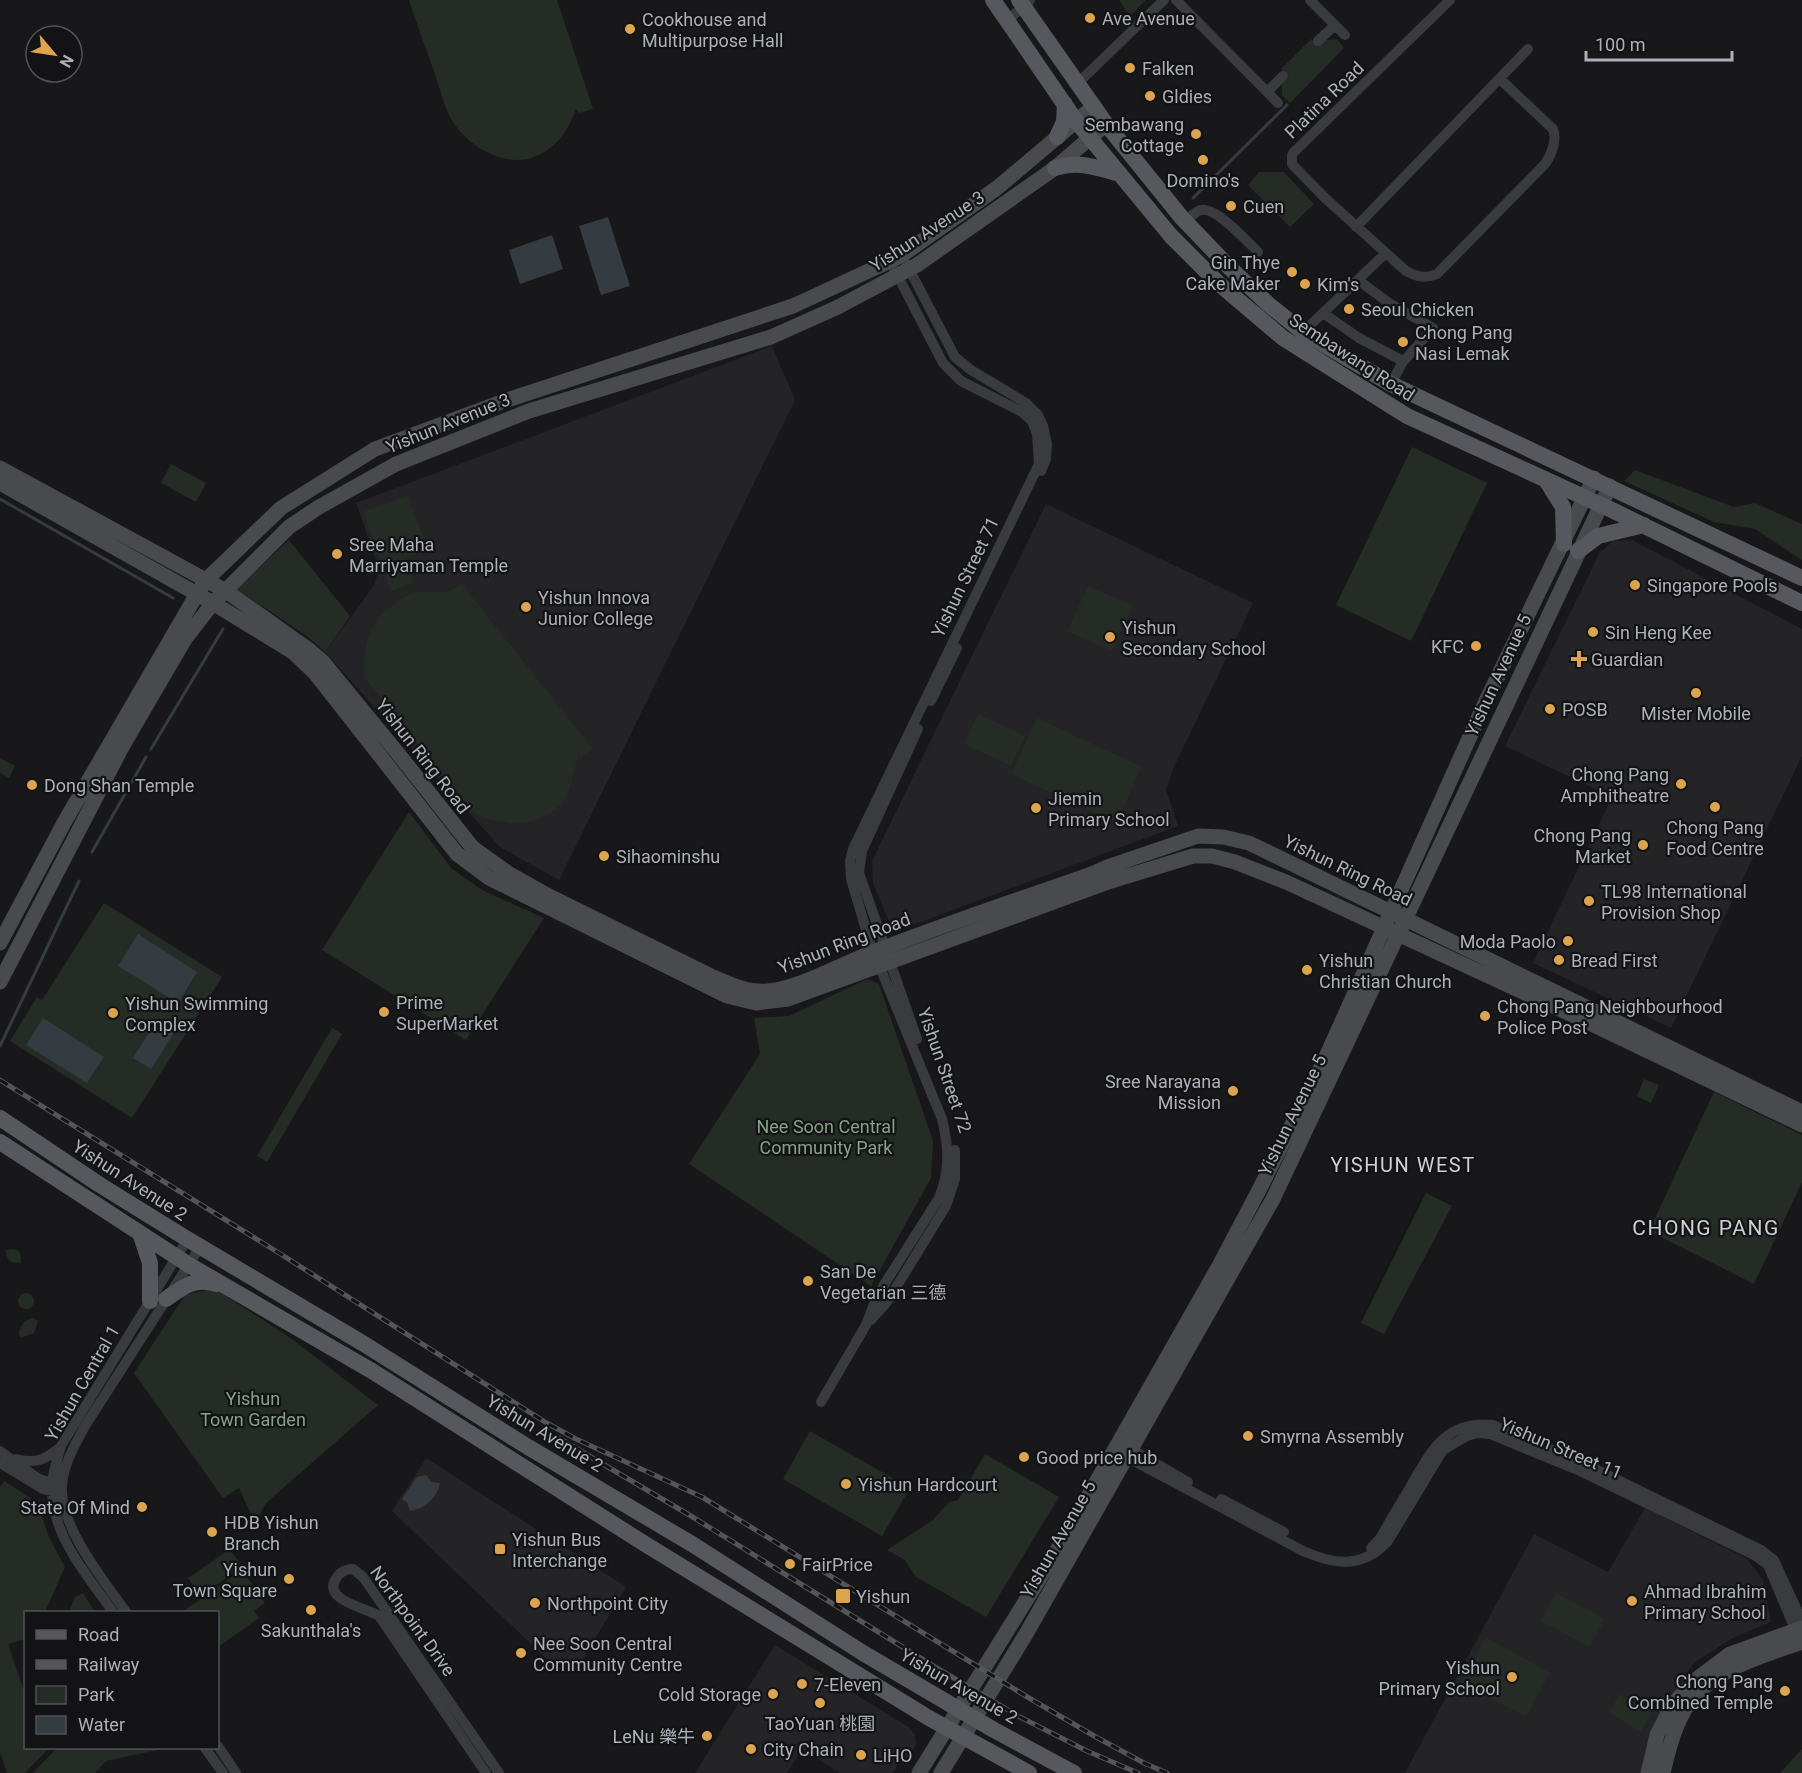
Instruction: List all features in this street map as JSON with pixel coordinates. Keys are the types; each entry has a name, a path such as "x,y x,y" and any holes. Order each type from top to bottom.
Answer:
{"main road":[{"name":"Sembawang Road","path":"1022,2 1093,107 1185,221 1268,304 1303,332 1391,384 1802,578"},
{"name":"Sembawang Road","path":"1001,10 1076,121 1171,236 1218,283 1284,338 1407,416 1601,504 1802,603"},
{"path":"1057,137 1064,122 1065,104"},
{"name":"Yishun Avenue 3","path":"0,943 70,813 206,580 282,508 375,448 507,400 793,306 896,258 997,188 1093,107"},
{"name":"Yishun Avenue 3","path":"0,982 89,810 159,681 185,639 213,603 289,527 319,507 396,464 529,411 771,337 838,307 903,273 1055,168 1106,124"},
{"path":"1055,168 1066,164 1084,164 1120,174"},
{"name":"Yishun Ring Road","path":"0,468 226,591 308,649 323,662 400,756 464,840 508,873 547,895 690,966 744,989 768,991 785,987 1192,856 1212,856 1257,870 1391,931 1802,1125"},
{"name":"Yishun Avenue 5","path":"1391,931 1405,920 1571,547 1594,478"},
{"path":"1546,480 1563,507 1571,547 1598,536 1644,525"},
{"name":"Yishun Ring Road","path":"0,483 213,603 293,652 309,665 457,854 489,878 707,987 745,1002 766,1003 788,999 882,956 1107,867 1198,836 1223,837 1249,843 1802,1112"},
{"name":"Yishun Avenue 5","path":"918,1773 1060,1544 1123,1450 1273,1199 1391,931 1390,912 1485,704 1571,547 1601,504 1610,486"},
{"name":"Yishun Avenue 2","path":"0,1118 100,1185 702,1551 863,1653 959,1710 1074,1773"},
{"path":"0,1142 225,1287 372,1371 645,1544 947,1729 1029,1773"},
{"path":"140,1233 150,1263 158,1300 197,1281 225,1287"},
{"name":"Yishun Avenue 5","path":"941,1773 1026,1634 1123,1450"},
{"path":"1648,1773 1657,1735 1672,1705 1694,1681 1730,1654 1800,1633"},
{"path":"1663,1773 1672,1737 1685,1709 1704,1687 1800,1633"}],"street":[{"path":"1078,83 1164,0"},
{"path":"1176,0 1278,103"},
{"path":"1310,0 1346,36"},
{"name":"Platina Road","path":"1356,227 1294,168 1292,155 1450,0"},
{"path":"1001,10 1022,2"},
{"path":"1318,41 1335,25"},
{"path":"1500,79 1553,129 1555,135 1548,160 1437,274 1425,278 1416,276 1406,271 1356,227 1528,49"},
{"path":"1267,92 1283,76"},
{"path":"1185,221 1201,210 1210,210 1258,252"},
{"path":"1303,332 1386,253"},
{"name":"Yishun Street 71","path":"882,956 851,879 850,861 853,849 1039,464 1037,434 1032,421 1022,412 961,381 943,363 896,258"},
{"name":"Yishun Street 71","path":"882,956 859,873 862,851 915,733 1046,459 1047,444 1038,415 1026,403 968,368 955,357 903,273"},
{"path":"1358,280 1389,303 1433,328 1402,363 1391,384"},
{"path":"1323,313 1359,338 1402,363"},
{"path":"961,381 968,368"},
{"name":"Yishun Street 72","path":"821,1402 866,1325 887,1302 939,1218 952,1191 956,1164 948,1122 882,956"},
{"name":"Yishun Central 1","path":"112,1611 65,1541 55,1514 62,1446 194,1243"},
{"name":"Yishun Central 1","path":"57,1488 85,1426 183,1261"},
{"name":"Yishun Street 11","path":"1123,1450 1303,1551 1323,1560 1345,1563 1376,1554 1388,1541 1443,1450 1467,1436 1478,1433 1490,1434 1580,1471 1756,1556 1768,1565 1800,1633"},
{"path":"11,1458 30,1462 42,1460 62,1446"},
{"path":"0,1451 39,1479 57,1488 76,1538 125,1611"},
{"path":"0,1463 35,1485 57,1488"},
{"name":"Northpoint Drive","path":"486,1773 379,1616 373,1611 354,1607 338,1595 334,1588 335,1581 344,1570 353,1569 363,1577 499,1773"},
{"path":"219,1748 236,1773"},
{"path":"206,1749 223,1773"}],"shaded area":[{"name":"Yishun Innova Junior College","path":"772,346 795,400 559,880 500,847 325,652 375,583 379,568 356,503"},
{"path":"1046,504 1253,603 1173,769 1166,790 1178,826 894,932 873,884 872,861"},
{"path":"1632,540 1802,629 1802,756 1671,1028 1533,963 1612,797 1505,746 1600,552 1613,541"},
{"name":"Yishun Bus Interchange","path":"426,1458 626,1587 579,1666 554,1666 392,1511"},
{"name":"Ahmad Ibrahim Primary School","path":"1645,1508 1747,1559 1763,1580 1771,1622 1731,1639 1694,1663 1671,1696 1643,1773 1405,1773 1534,1534 1608,1572"},
{"path":"775,1645 910,1728 915,1735 916,1744 905,1765 899,1762 893,1773 840,1773 802,1749 787,1773 695,1773"}],"green space":[{"path":"409,0 557,0 593,109 579,113 576,109 564,133 552,147 536,156 515,160 481,149 461,133 448,113"},
{"path":"1119,0 1146,0 1130,16"},
{"path":"1311,39 1319,46 1326,40 1337,39 1344,48 1290,103 1282,95 1282,84 1289,77 1281,69"},
{"path":"1259,172 1284,172 1314,204 1290,227 1248,185"},
{"path":"1412,447 1487,483 1411,641 1336,605"},
{"path":"171,464 206,483 196,502 161,483"},
{"path":"1635,470 1734,507 1755,503 1802,524 1802,560 1755,529 1714,522 1624,481"},
{"path":"408,496 428,550 406,558 414,583 391,591 363,512"},
{"path":"289,540 350,616 325,652 307,636 236,589"},
{"path":"462,584 592,748 581,758 578,756 569,791 561,805 547,815 532,821 512,824 488,819 473,812 365,678 365,654 369,634 379,617 387,609 412,594 447,592"},
{"path":"1088,586 1133,606 1112,651 1067,631"},
{"path":"978,714 1025,736 1011,766 964,744"},
{"path":"1037,718 1142,767 1116,823 1011,774"},
{"path":"0,758 15,766 9,778 0,773"},
{"path":"409,812 451,868 482,890 544,918 466,1040 322,950"},
{"name":"Yishun Swimming Complex","path":"104,903 222,977 132,1118 10,1041 37,997 42,1000"},
{"name":"Nee Soon Central Community Park","path":"867,979 879,984 933,1141 931,1178 871,1286 689,1164 760,1054 754,1018 789,1016"},
{"path":"332,1028 342,1034 267,1162 257,1156"},
{"path":"1644,1079 1659,1085 1651,1103 1637,1096"},
{"path":"1714,1092 1802,1135 1802,1182 1754,1284 1649,1231"},
{"path":"1426,1193 1452,1206 1384,1334 1361,1323"},
{"path":"14,1249 20,1252 21,1263 8,1259 5,1250"},
{"name":"Yishun Town Garden","path":"214,1288 292,1339 378,1405 266,1503 255,1523 239,1488 223,1498 134,1373 185,1295"},
{"path":"23,1293 29,1293 34,1301 32,1307 23,1309 18,1304 18,1298"},
{"path":"33,1318 38,1321 34,1333 21,1338 19,1334 21,1326"},
{"name":"Yishun Hardcourt","path":"810,1431 910,1488 882,1536 783,1479"},
{"path":"985,1454 1059,1497 986,1617 916,1577 905,1560 887,1550 933,1520 949,1502 958,1500"},
{"path":"4,1481 29,1497 40,1509 48,1535 65,1567 45,1611 24,1611 24,1639 8,1644 24,1691 24,1749 48,1749 25,1773 7,1773 0,1752 0,1487"},
{"path":"230,1549 242,1567 200,1596 188,1578"},
{"path":"242,1570 265,1603 254,1611 259,1618 219,1646 219,1611 183,1611"},
{"path":"83,1593 94,1611 69,1611 75,1597"},
{"path":"1556,1593 1605,1619 1590,1647 1541,1621"},
{"path":"1486,1637 1550,1673 1526,1717 1461,1682"},
{"path":"1619,1694 1652,1712 1641,1732 1609,1713"},
{"path":"56,1749 162,1749 106,1761 95,1773 33,1773"},
{"path":"1802,1749 1802,1773 1780,1773"}],"water":[{"path":"608,217 630,286 601,295 579,226"},
{"path":"552,235 563,269 520,284 509,250"},
{"path":"138,934 197,972 178,1003 118,966"},
{"path":"43,1018 104,1057 87,1083 26,1045"},
{"path":"157,1020 175,1031 151,1069 133,1058"},
{"path":"426,1475 432,1482 440,1483 436,1493 429,1502 410,1511 407,1502 402,1499 417,1477"}],"waterway":[{"path":"1193,198 1287,105"},
{"path":"0,499 173,598"},
{"path":"151,749 223,629"},
{"path":"92,852 146,757"},
{"path":"0,1046 79,881"}],"railway":[{"path":"0,1080 545,1422 576,1439 702,1497 1029,1698 1096,1737 1167,1773"},
{"path":"557,1437 1020,1717 1087,1751 1138,1773"}],"place":[{"name":"Ave Avenue","path":"1090,18"},
{"name":"Cookhouse and Multipurpose Hall","path":"630,29"},
{"name":"Falken","path":"1130,68"},
{"name":"Gldies","path":"1150,96"},
{"name":"Sembawang Cottage","path":"1196,134"},
{"name":"Domino's","path":"1203,160"},
{"name":"Cuen","path":"1231,206"},
{"name":"Gin Thye Cake Maker","path":"1292,272"},
{"name":"Kim's","path":"1305,284"},
{"name":"Seoul Chicken","path":"1349,309"},
{"name":"Chong Pang Nasi Lemak","path":"1403,342"},
{"name":"Sree Maha Marriyaman Temple","path":"337,554"},
{"name":"Singapore Pools","path":"1635,585"},
{"name":"Yishun Innova Junior College","path":"526,607"},
{"name":"Sin Heng Kee","path":"1593,632"},
{"name":"Yishun Secondary School","path":"1110,637"},
{"name":"KFC","path":"1476,646"},
{"name":"Guardian","path":"1579,659"},
{"name":"Mister Mobile","path":"1696,693"},
{"name":"POSB","path":"1550,709"},
{"name":"Chong Pang Amphitheatre","path":"1681,784"},
{"name":"Dong Shan Temple","path":"32,785"},
{"name":"Chong Pang Food Centre","path":"1715,807"},
{"name":"Jiemin Primary School","path":"1036,808"},
{"name":"Chong Pang Market","path":"1643,845"},
{"name":"Sihaominshu","path":"604,856"},
{"name":"TL98 International Provision Shop","path":"1589,901"},
{"name":"Moda Paolo","path":"1568,941"},
{"name":"Bread First","path":"1559,960"},
{"name":"Yishun Christian Church","path":"1307,970"},
{"name":"Prime SuperMarket","path":"384,1012"},
{"name":"Yishun Swimming Complex","path":"113,1013"},
{"name":"Chong Pang Neighbourhood Police Post","path":"1485,1016"},
{"name":"Sree Narayana Mission","path":"1233,1091"},
{"name":"San De Vegetarian 三德","path":"808,1281"},
{"name":"Smyrna Assembly","path":"1248,1436"},
{"name":"Good price hub","path":"1024,1457"},
{"name":"Yishun Hardcourt","path":"846,1484"},
{"name":"State Of Mind","path":"142,1507"},
{"name":"HDB Yishun Branch","path":"212,1532"},
{"name":"Yishun Bus Interchange","path":"500,1549"},
{"name":"FairPrice","path":"790,1564"},
{"name":"Yishun Town Square","path":"289,1579"},
{"name":"Yishun","path":"843,1596"},
{"name":"Ahmad Ibrahim Primary School","path":"1632,1601"},
{"name":"Northpoint City","path":"535,1603"},
{"name":"Sakunthala's","path":"311,1610"},
{"name":"Nee Soon Central Community Centre","path":"521,1653"},
{"name":"Yishun Primary School","path":"1512,1677"},
{"name":"7-Eleven","path":"802,1684"},
{"name":"Chong Pang Combined Temple","path":"1785,1691"},
{"name":"Cold Storage","path":"773,1694"},
{"name":"TaoYuan 桃園","path":"820,1703"},
{"name":"LeNu 樂牛","path":"707,1736"},
{"name":"City Chain","path":"751,1749"},
{"name":"LiHO","path":"861,1755"}],"district":[{"name":"YISHUN WEST","path":"1403,1165"},
{"name":"CHONG PANG","path":"1706,1228"}]}
